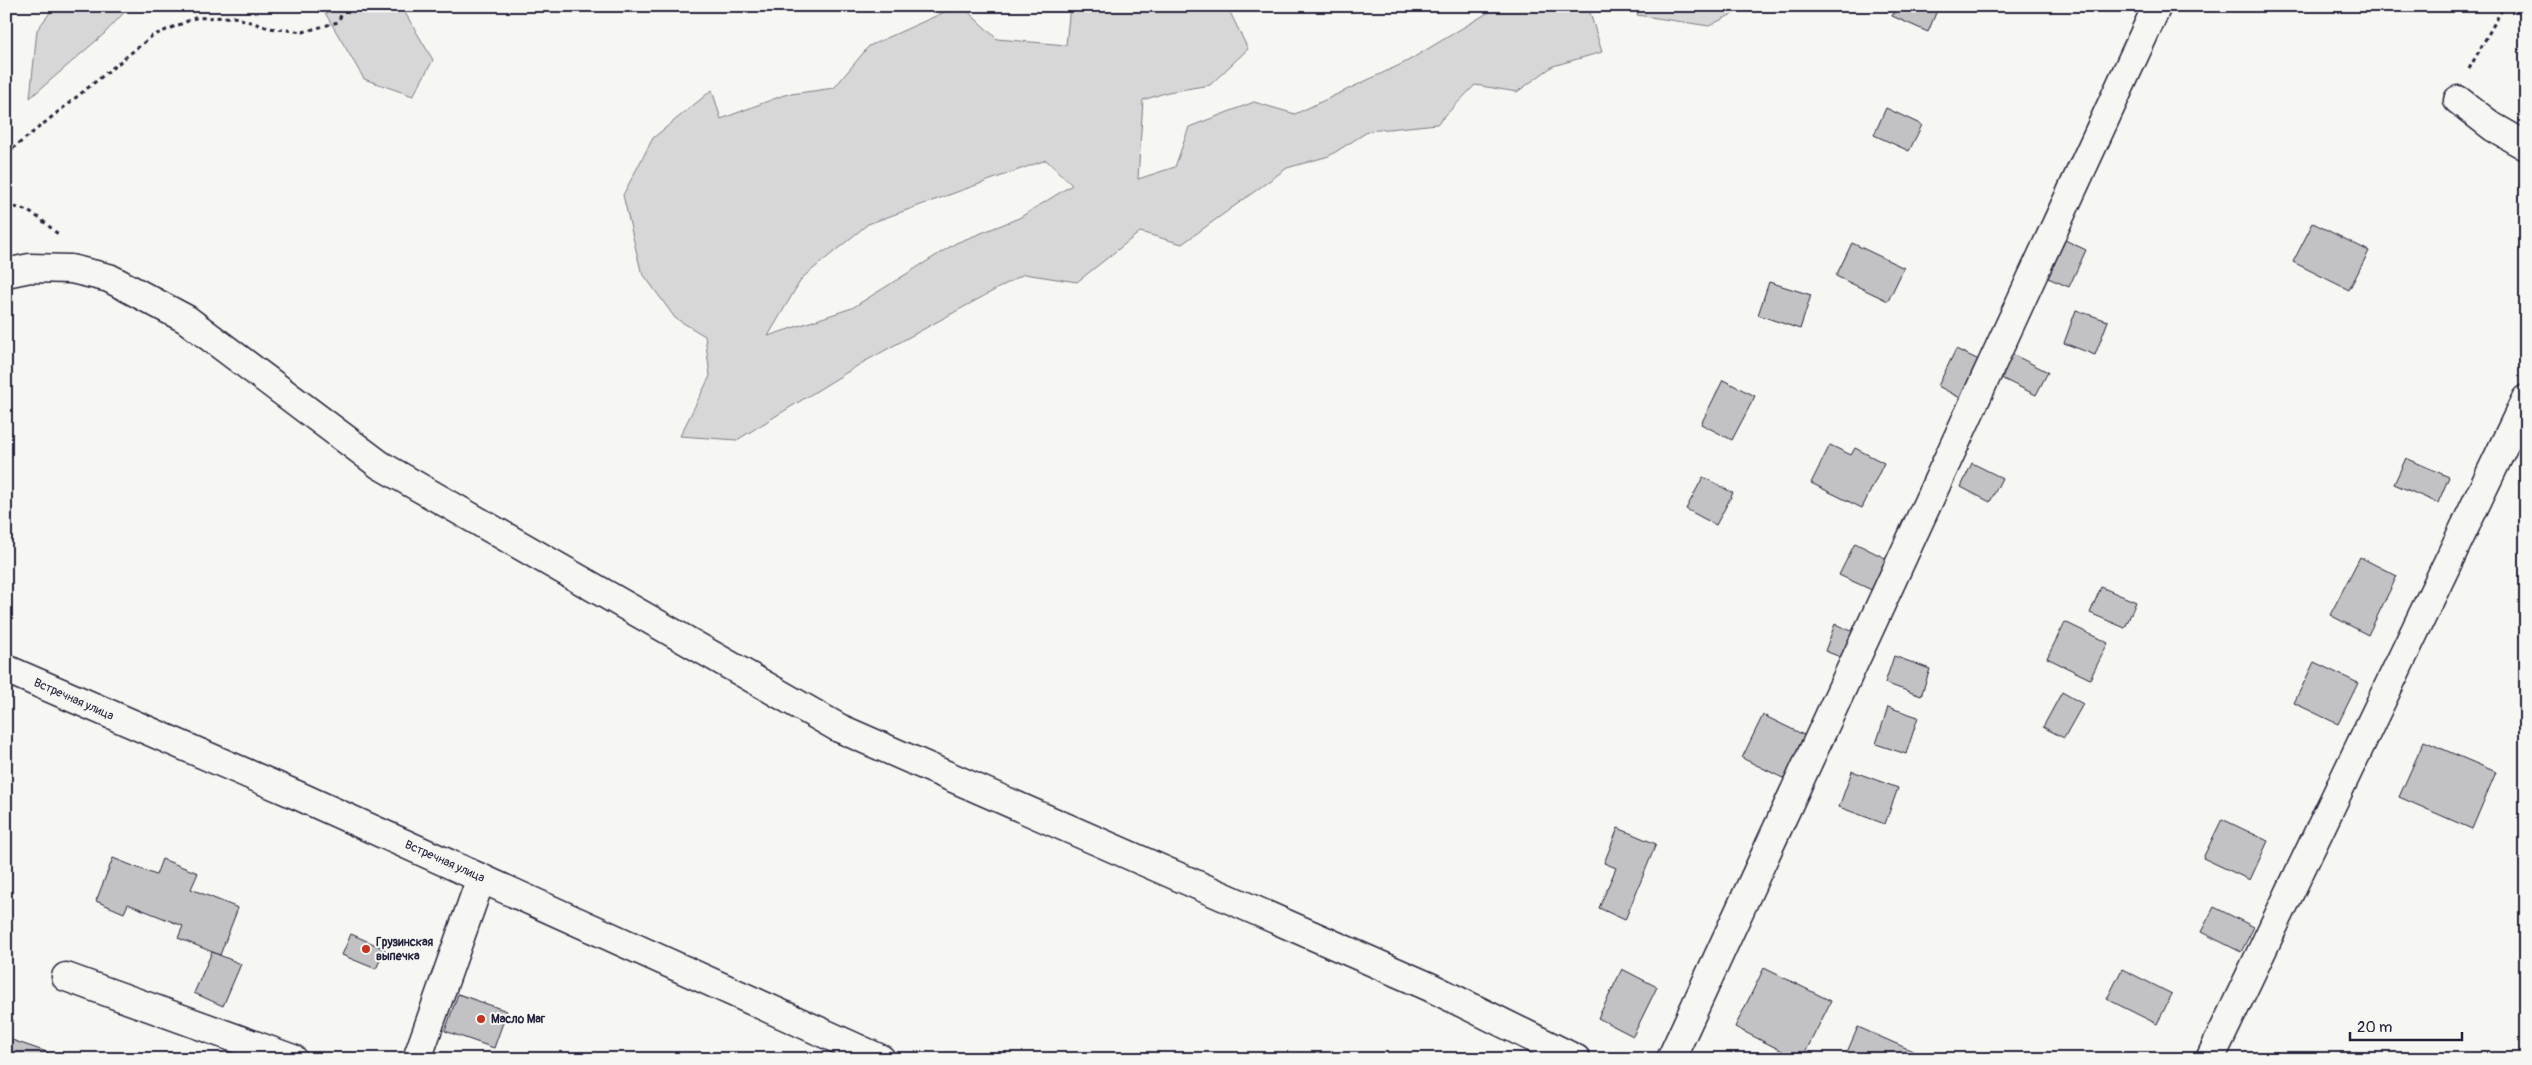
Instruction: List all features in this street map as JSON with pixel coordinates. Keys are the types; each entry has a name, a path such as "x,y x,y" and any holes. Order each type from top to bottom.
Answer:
{"street":[{"path":"1671,1059 2157,6"},
{"path":"2458,100 2493,127 2526,146"},
{"path":"6,273 30,268 71,269 109,278 186,320 380,464 839,728 1430,988 1576,1059"},
{"path":"2210,1059 2526,399"},
{"name":"Встречная улица","path":"6,669 481,878 881,1059"},
{"path":"417,1059 481,878"},
{"path":"66,976 293,1059"}],"path":[{"path":"6,154 152,36 195,18 224,17 234,17 269,28 303,32 338,22 345,6"},
{"path":"2458,100 2470,65 2504,6"}],"shaded area":[{"path":"55,6 130,6 104,34 30,98 37,30"},
{"path":"321,6 401,6 433,60 413,96 364,79"},
{"path":"958,6 962,6 997,39 1066,45 1070,6 1227,6 1248,49 1210,85 1168,92 1143,100 1138,179 1175,167 1189,127 1254,102 1295,114 1406,62 1499,6 1588,6 1602,52 1553,66 1517,92 1475,85 1437,124 1369,131 1329,156 1287,168 1182,244 1140,232 1077,282 1024,274 862,363 737,440 680,436 710,376 705,336 675,318 641,271 623,195 653,138 712,90 721,119 784,95 834,88 869,46","holes":["1046,160 1072,185 1019,218 956,243 852,308 768,336 802,278 868,224"]},
{"path":"1639,6 1748,6 1709,26 1637,15"}],"building":[{"path":"1897,6 1934,6 1938,8 1928,32 1892,16"},
{"path":"1886,108 1922,125 1909,151 1874,135"},
{"path":"2313,223 2369,251 2349,290 2293,262"},
{"path":"2065,240 2086,250 2069,287 2048,278"},
{"path":"1852,243 1904,268 1888,301 1836,276"},
{"path":"1769,282 1811,295 1800,329 1758,315"},
{"path":"2076,310 2108,321 2095,355 2064,343"},
{"path":"1956,349 1981,361 1962,399 1938,386"},
{"path":"2012,354 2048,372 2036,395 2001,378"},
{"path":"1723,380 1755,396 1732,440 1701,424"},
{"path":"1830,445 1851,455 1855,448 1884,463 1862,508 1811,483"},
{"path":"2406,458 2449,477 2438,503 2394,484"},
{"path":"1972,463 2002,478 1990,502 1961,487"},
{"path":"1703,477 1733,493 1716,525 1686,509"},
{"path":"1855,543 1889,560 1874,591 1839,575"},
{"path":"2360,557 2397,576 2368,635 2330,615"},
{"path":"2101,587 2136,602 2125,628 2090,613"},
{"path":"2065,622 2108,643 2090,679 2047,658"},
{"path":"1835,624 1854,632 1843,658 1825,651"},
{"path":"1894,656 1930,669 1921,696 1885,683"},
{"path":"2314,662 2358,683 2338,724 2294,703"},
{"path":"2062,692 2083,704 2064,738 2043,727"},
{"path":"1888,707 1918,717 1906,754 1876,744"},
{"path":"1763,715 1810,738 1789,781 1742,758"},
{"path":"2424,741 2496,772 2472,829 2399,797"},
{"path":"1852,771 1898,788 1885,824 1839,807"},
{"path":"2222,819 2268,841 2250,880 2203,858"},
{"path":"1618,828 1656,844 1625,920 1599,908 1616,868 1604,863"},
{"path":"113,858 156,875 162,859 198,873 191,889 238,908 220,955 178,938 183,926 128,904 124,913 96,901"},
{"path":"2214,907 2254,927 2241,952 2201,932"},
{"path":"351,934 385,949 376,969 342,955"},
{"path":"212,952 241,964 223,1006 194,993"},
{"path":"1764,968 1831,1001 1802,1059 1798,1059 1735,1027"},
{"path":"1622,969 1657,987 1633,1036 1598,1018"},
{"path":"2122,969 2172,994 2157,1024 2107,999"},
{"path":"458,994 507,1011 494,1048 445,1031"},
{"path":"1858,1027 1931,1059 1844,1059"},
{"path":"6,1038 67,1059 6,1059"}],"place":[{"name":"Грузинская выпечка","path":"366,949"},
{"name":"Масло Маг","path":"481,1019"}]}
